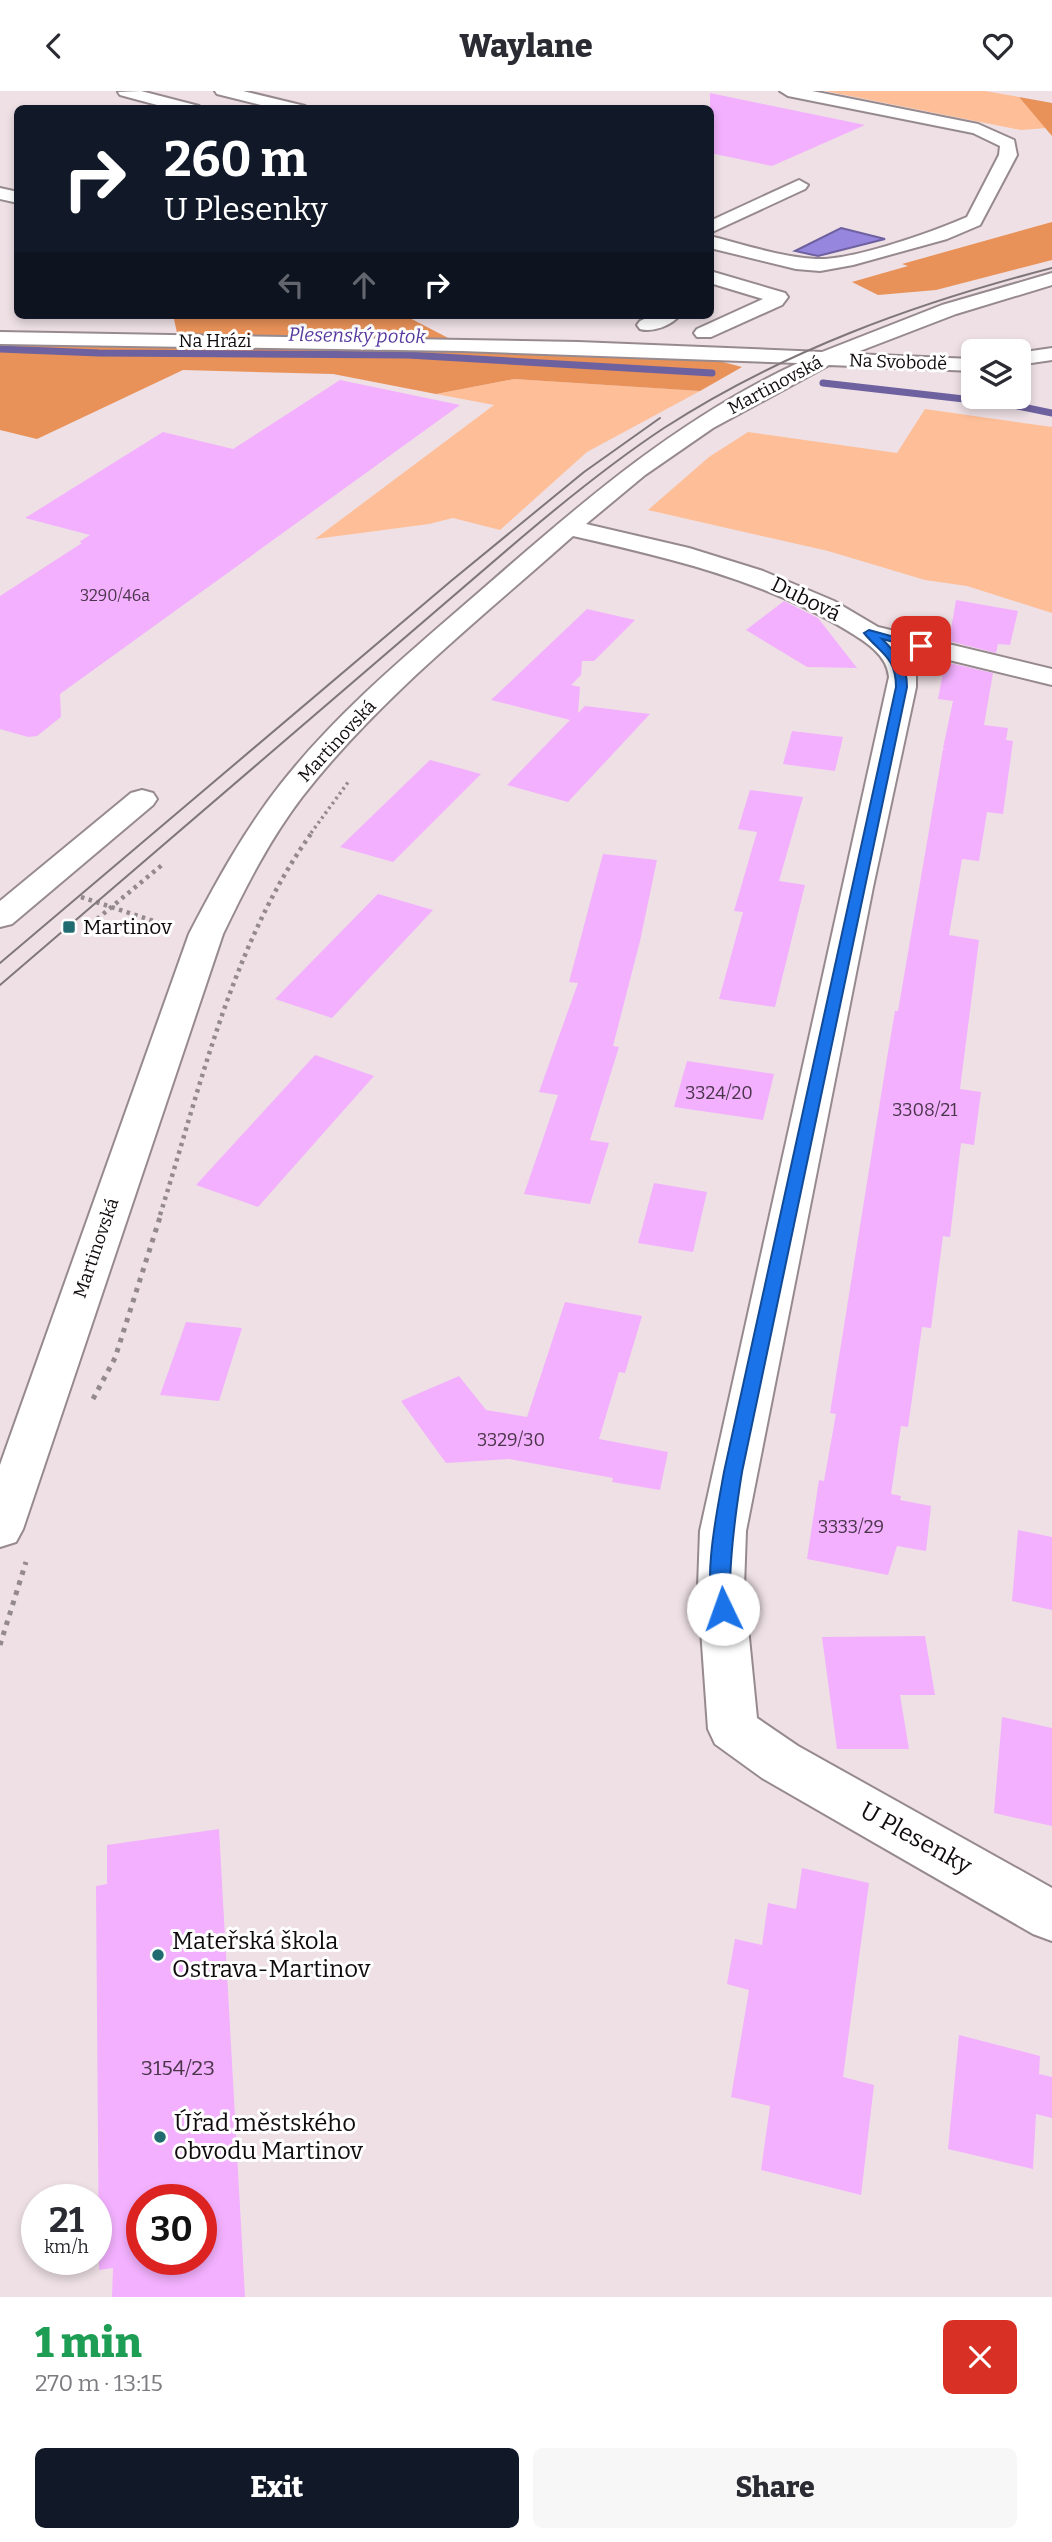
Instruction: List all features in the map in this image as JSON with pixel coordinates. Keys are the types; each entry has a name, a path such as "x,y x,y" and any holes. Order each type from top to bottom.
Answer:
{"street":[{"path":"223,91 269,105"},
{"path":"714,242 796,263 820,265 846,261 940,235 974,221 1008,155 1008,144 978,128 788,91"},
{"path":"117,94 172,105"},
{"path":"282,105 312,94"},
{"path":"714,226 799,185"},
{"path":"704,333 775,301 778,297 714,278"},
{"name":"Martinovská","path":"0,1529 206,934 228,888 267,824 299,780 383,691 568,527 659,454 702,425 761,390 823,359 940,312 1052,279"},
{"path":"714,295 739,285"},
{"path":"647,325 661,319"},
{"path":"417,323 477,344"},
{"path":"579,331 598,348"},
{"name":"Na Hrázi","path":"0,338 477,344 823,359"},
{"path":"1031,357 1052,354"},
{"name":"Na Svobodě","path":"823,359 961,365"},
{"name":"Dubová","path":"568,527 724,565 775,583 842,616 869,633 896,659 902,670 901,687 723,1531 720,1587 733,1729 780,1762"},
{"path":"869,633 1052,677"},
{"path":"0,918 142,799"},
{"name":"U Plesenky","path":"780,1762 1052,1916"}],"path":[{"path":"91,1404 115,1358 226,1010 252,940 289,864 350,780"},
{"path":"97,919 162,865"},
{"path":"0,1645 29,1552"}],"shaded area":[{"path":"825,91 985,91 1019,97 1047,128 1021,130"},
{"path":"1019,97 1052,103 1052,136"},
{"path":"1052,222 1052,260 936,290 878,295 852,282 908,266 902,264"},
{"path":"841,228 885,239 818,256 795,251"},
{"path":"174,319 412,319 452,340 715,360 742,367 700,391 514,379 436,394 333,374 183,370 37,439 0,430 0,333 178,337"},
{"path":"514,379 700,391 587,452 500,530 453,518 429,524 315,539 494,405 436,394"},
{"path":"925,409 1052,427 1052,613 967,586 925,580 828,551 648,510 709,457 748,432 897,453"}],"building":[{"path":"710,93 865,125 772,166 714,154 714,105 710,105"},
{"path":"340,380 460,405 60,694 61,717 37,736 28,737 0,729 0,596 82,543 79,542 90,535 25,518 163,432 233,449"},
{"path":"956,600 1018,611 1010,645 998,644 996,653 949,641"},
{"path":"784,601 818,618 857,668 807,667 746,630"},
{"path":"587,609 635,620 594,661 582,661 581,675 571,685 580,687 578,713 585,706 650,714 568,802 507,785 570,720 491,700"},
{"path":"945,662 993,673 984,725 1008,728 1006,740 1013,741 1003,814 987,812 979,861 962,859 949,935 979,940 960,1089 981,1092 974,1145 961,1143 950,1237 943,1236 931,1328 922,1327 908,1427 901,1426 891,1494 901,1496 900,1500 931,1506 926,1551 897,1546 888,1575 807,1559 819,1480 824,1481 836,1414 830,1413 895,1011 898,1011 943,749 946,750 943,748 953,701 938,699"},
{"path":"792,731 843,737 835,771 783,764"},
{"path":"430,760 481,774 393,862 340,847"},
{"path":"750,790 803,797 779,881 805,885 775,1007 719,999 743,912 734,911 757,832 738,829"},
{"path":"603,854 657,860 640,941 613,1046 619,1047 590,1140 609,1143 590,1204 524,1194 558,1095 539,1092 578,983 569,982"},
{"path":"378,894 433,910 332,1018 275,999"},
{"path":"315,1055 374,1076 258,1207 196,1185"},
{"path":"687,1061 774,1074 763,1120 674,1107"},
{"path":"654,1183 707,1192 693,1252 638,1243"},
{"path":"565,1302 642,1316 625,1373 619,1372 599,1439 668,1452 660,1490 612,1482 613,1478 509,1459 446,1463 401,1401 459,1376 486,1410 527,1417"},
{"path":"186,1322 242,1328 219,1401 160,1395"},
{"path":"1018,1530 1052,1537 1052,1610 1012,1601"},
{"path":"925,1636 935,1695 900,1695 909,1749 837,1749 822,1637"},
{"path":"1002,1717 1052,1728 1052,1826 994,1813"},
{"path":"219,1829 245,2297 112,2297 112,2184 98,2184 96,1886 107,1884 107,1845"},
{"path":"802,1868 869,1883 843,2077 874,2085 861,2195 761,2170 770,2106 731,2097 749,1990 727,1984 735,1939 762,1945 768,1903 796,1909"},
{"path":"959,2035 1040,2056 1039,2074 1052,2077 1052,2118 1036,2114 1033,2169 948,2149"}],"waterway":[{"name":"Plesenský potok","path":"0,349 99,353 408,355 712,373"},
{"name":"Plesenský potok","path":"823,383 1008,404 1052,413"}],"tram line":[{"path":"0,985 521,538 591,481 664,428 756,375 852,332 951,297 1052,268"},
{"path":"0,963 451,581 584,472 660,418"}],"place":[{"name":"Martinov","path":"69,927"},
{"name":"Mateřská škola Ostrava-Martinov","path":"158,1955"},
{"name":"Úřad městského obvodu Martinov","path":"160,2137"}],"route":[{"path":"723,1609 720,1587 723,1531 733,1472 901,687 902,670 896,659 869,633 921,646"}]}
